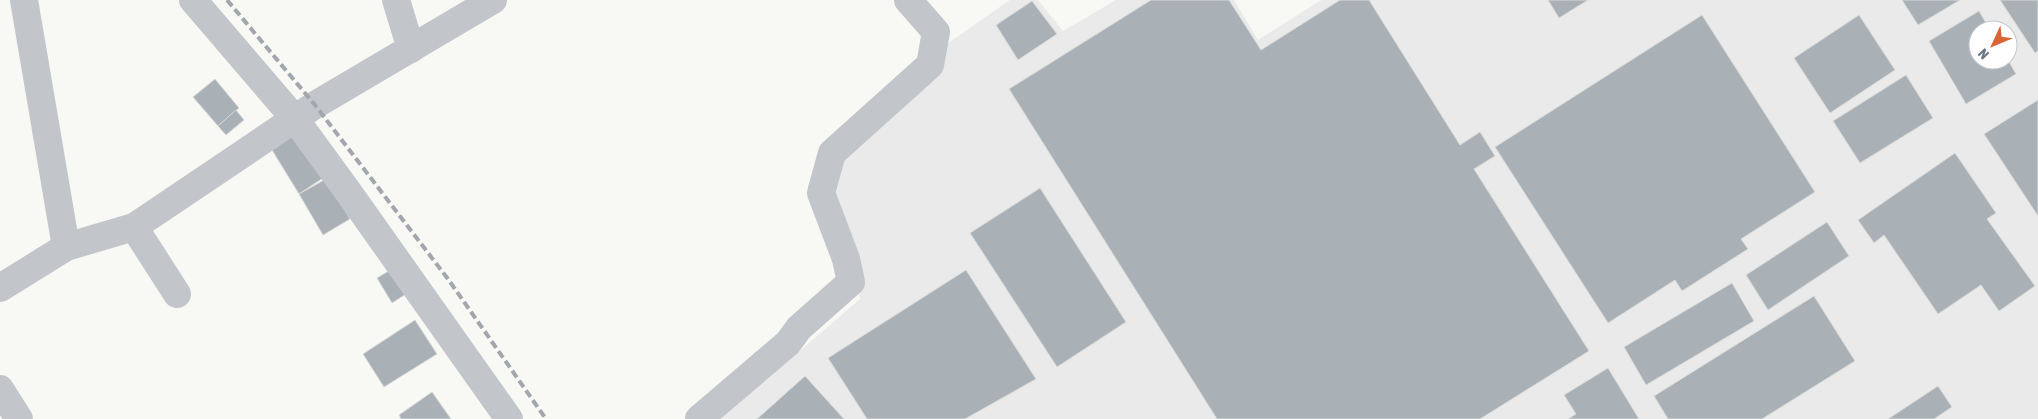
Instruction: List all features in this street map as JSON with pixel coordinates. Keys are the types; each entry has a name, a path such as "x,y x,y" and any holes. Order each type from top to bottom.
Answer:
{"street":[{"path":"24,0 66,247"},
{"path":"193,0 294,119 350,193 509,419"},
{"path":"396,0 411,49"},
{"path":"0,288 66,247 134,227 315,105 493,0"},
{"path":"699,419 788,343 799,328 851,282 846,259 821,193 832,153 930,65 936,32 908,0"},
{"path":"134,227 176,294"},
{"path":"0,390 19,419"}],"shaded area":[{"path":"1010,0 1038,0 1063,31 1116,0 1234,0 1258,40 1321,0 2038,0 2038,419 721,419 860,299 834,193 846,153 939,76 947,44"}],"building":[{"path":"1151,0 1229,0 1261,50 1340,0 1369,0 1460,145 1480,132 1495,156 1474,169 1589,351 1480,419 1217,419 1009,89"},
{"path":"1548,0 1588,0 1559,18"},
{"path":"1902,0 1960,0 1918,25"},
{"path":"2000,0 2038,0 2038,51 2035,53 2018,27 2018,20 2013,20"},
{"path":"1032,1 1057,34 1018,60 996,25"},
{"path":"1979,11 1984,20 1968,20 1968,70 2014,70 2016,74 1966,104 1929,41"},
{"path":"1702,15 1815,192 1741,239 1748,249 1682,291 1675,280 1608,323 1495,147"},
{"path":"1859,15 1895,70 1830,113 1794,58"},
{"path":"1906,75 1933,118 1860,163 1833,121"},
{"path":"215,79 239,108 218,126 193,97"},
{"path":"2038,100 2038,216 1984,134"},
{"path":"236,110 244,120 226,135 218,126"},
{"path":"291,137 303,141 326,176 299,194 272,150"},
{"path":"1955,153 1996,213 1987,219 2035,286 1999,311 1981,285 1938,314 1884,235 1874,243 1858,220"},
{"path":"326,179 350,219 323,235 299,194"},
{"path":"1040,188 1126,322 1057,367 970,233"},
{"path":"1827,222 1849,256 1768,310 1746,275"},
{"path":"394,268 409,292 392,303 377,278"},
{"path":"966,270 1036,379 965,419 867,419 828,358"},
{"path":"1732,283 1754,321 1646,385 1624,347"},
{"path":"1814,296 1855,361 1762,419 1668,419 1654,396"},
{"path":"415,320 437,354 384,387 363,354"},
{"path":"1608,368 1639,419 1568,419 1576,414 1564,395"},
{"path":"805,376 844,419 757,419"},
{"path":"1938,386 1952,407 1934,419 1888,419"},
{"path":"432,392 451,419 401,419 399,415"}],"railway":[{"path":"227,0 315,105 448,279 546,419"}]}
